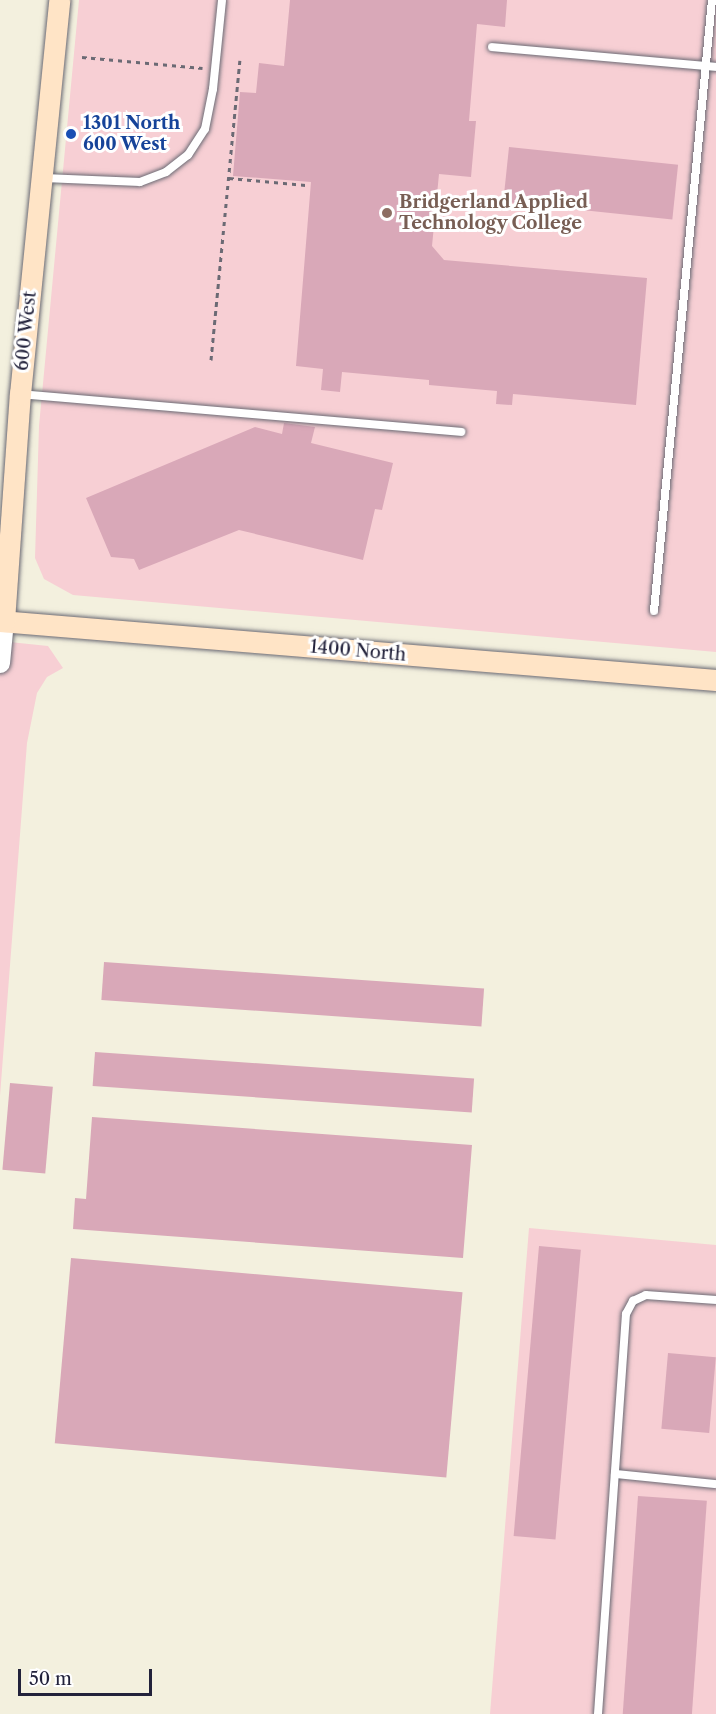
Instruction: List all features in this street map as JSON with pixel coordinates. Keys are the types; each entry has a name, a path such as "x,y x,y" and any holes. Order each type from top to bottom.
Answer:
{"main road":[{"name":"600 West","path":"2,621 20,394 59,0"},
{"name":"1400 North","path":"2,621 716,680"}],"street":[{"name":"600 West","path":"0,663 2,621"}],"lane":[{"path":"42,178 140,182 166,172 188,155 205,129 213,89 222,0"},
{"path":"654,611 712,0"},
{"path":"492,48 716,67"},
{"path":"20,394 461,432"},
{"path":"598,1714 626,1314 633,1301 646,1294 716,1300"},
{"path":"615,1474 716,1484"}],"path":[{"path":"82,57 204,69"},
{"path":"211,360 240,60"},
{"path":"231,71 239,72"},
{"path":"229,178 306,185"}],"shaded area":[{"name":"Bridgerland Applied Technology College","path":"79,0 716,0 716,652 73,595 44,579 35,558 39,426"},
{"path":"0,641 48,646 63,668 47,677 37,693 27,743 0,1096"},
{"path":"529,1228 716,1245 716,1714 490,1714"}],"building":[{"path":"290,0 507,0 505,27 477,24 469,121 476,121 471,177 439,174 432,246 444,260 647,278 636,405 513,394 512,405 496,404 497,391 429,385 429,380 342,372 340,392 321,390 323,369 296,366 311,182 233,176 240,92 256,93 259,63 284,66"},
{"path":"509,147 678,165 672,219 503,202"},
{"path":"284,423 315,427 311,443 393,463 382,510 375,509 363,560 239,530 139,570 134,559 111,557 86,498 255,427 282,434"},
{"path":"104,962 484,989 481,1026 101,1000"},
{"path":"95,1052 474,1079 472,1112 93,1086"},
{"path":"10,1083 53,1087 45,1173 2,1170"},
{"path":"92,1117 472,1145 463,1258 73,1229 75,1198 86,1199"},
{"path":"539,1246 581,1250 555,1540 514,1536"},
{"path":"71,1258 463,1292 446,1478 55,1443"},
{"path":"668,1353 716,1357 709,1433 661,1429"},
{"path":"638,1496 707,1501 692,1714 623,1714"}],"place":[{"name":"1301 North 600 West","path":"71,134"},
{"name":"Bridgerland Applied Technology College","path":"387,213"}]}
